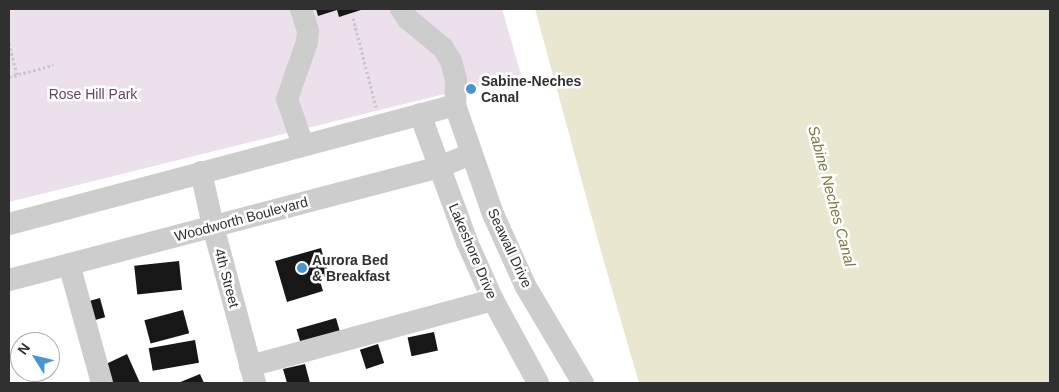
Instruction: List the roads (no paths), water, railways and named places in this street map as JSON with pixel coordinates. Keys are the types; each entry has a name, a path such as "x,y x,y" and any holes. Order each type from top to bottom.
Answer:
{"street":[{"path":"301,9 308,31 307,42 287,99 303,145"},
{"path":"9,224 455,105 456,80 451,62 442,48 408,19 401,9"},
{"name":"Seawall Drive","path":"455,105 493,214 526,286 583,383"},
{"name":"Lakeshore Drive","path":"420,114 467,242 493,300 538,383"},
{"name":"Woodworth Boulevard","path":"9,280 439,167 472,154"},
{"name":"4th Street","path":"201,172 213,226 252,374"},
{"path":"69,264 102,383"},
{"path":"252,374 493,300"}],"water":[{"name":"Sabine Neches Canal","path":"535,9 1050,9 1050,383 639,383"}],"place":[{"name":"Sabine-Neches Canal","path":"471,89"},
{"name":"Aurora Bed & Breakfast","path":"302,268"}],"park label":[{"name":"Rose Hill Park","path":"93,94"}]}
